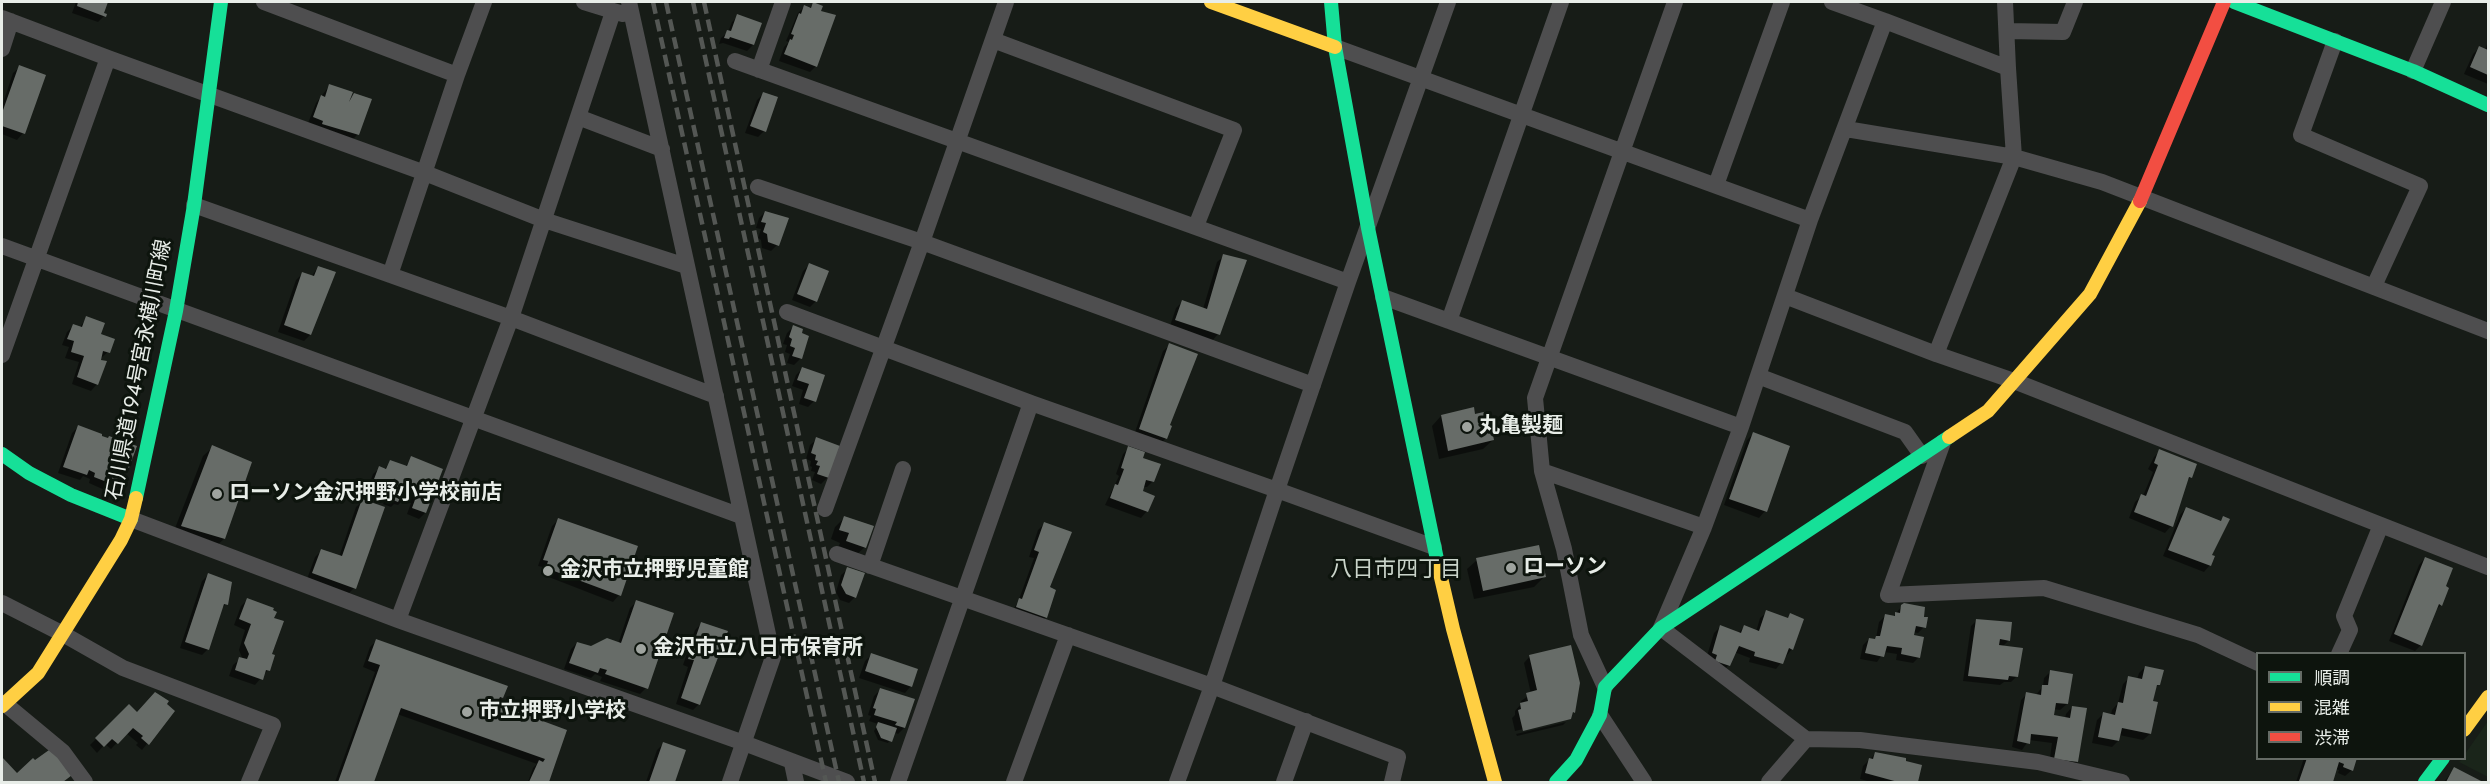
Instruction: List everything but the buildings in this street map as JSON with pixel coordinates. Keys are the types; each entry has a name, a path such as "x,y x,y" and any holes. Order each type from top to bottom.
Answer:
{"street":[{"name":"石川県道194号宮永横川町線","path":"3,704 38,673 122,540 131,519 176,311 194,206 221,2"},
{"path":"264,2 457,75"},
{"path":"390,275 484,2"},
{"path":"584,2 613,12 630,9 773,657 730,783"},
{"path":"759,70 783,2"},
{"path":"825,509 959,141 1006,2"},
{"path":"1211,2 1810,220"},
{"path":"1332,2 1335,47 1368,228 1434,547 1453,629 1495,783"},
{"path":"1177,783 1348,282 1448,2"},
{"path":"1449,321 1561,2"},
{"path":"1605,687 1581,635 1564,549 1542,471 1534,398 1675,2"},
{"path":"1716,185 1782,2"},
{"path":"1832,2 2008,68"},
{"path":"1936,354 2014,158 2005,2"},
{"path":"2007,32 2063,32 2075,2"},
{"path":"1556,783 1576,760 1600,715 1605,687 1661,628 1988,411 2090,294 2143,196 2224,2"},
{"path":"2234,2 2413,71 2488,105"},
{"path":"2413,71 2443,2"},
{"path":"398,620 511,318 613,12"},
{"path":"2,49 6,19 425,173 544,220 686,266"},
{"path":"1661,628 1704,527 1741,427 1810,220 1885,21"},
{"path":"993,40 1234,130 1196,226"},
{"path":"2336,41 2301,135 2420,186 2374,286"},
{"path":"2,355 108,58"},
{"path":"735,61 1348,282"},
{"path":"578,117 662,149"},
{"path":"1846,129 2014,158 2102,182 2488,331"},
{"path":"758,187 922,242 1313,384"},
{"path":"194,206 511,318 716,396"},
{"path":"2,246 741,516"},
{"path":"1785,296 1936,354 2014,381 2488,567"},
{"path":"1383,297 1741,427"},
{"path":"787,312 1032,403 1434,547"},
{"path":"1758,376 1905,432 1922,456"},
{"path":"898,783 1032,403"},
{"path":"1943,442 1888,595 2044,588 2198,636 2256,662"},
{"path":"2,454 29,473 71,495 131,519 398,620 744,743 847,783"},
{"path":"870,566 903,469"},
{"path":"1542,471 1704,527"},
{"path":"2340,652 2350,630 2344,616 2381,525"},
{"path":"837,554 1212,686 1398,757 1392,783"},
{"path":"2,603 123,668 273,725 249,783"},
{"path":"1661,628 1806,739 1860,740 2038,762 2122,783"},
{"path":"1014,783 1068,635"},
{"path":"2466,726 2488,697"},
{"path":"3,704 63,752 85,783"},
{"path":"1600,715 1644,783"},
{"path":"1284,783 1306,721"},
{"path":"1769,783 1806,739"},
{"path":"2424,783 2442,760"},
{"path":"792,763 796,783"}],"shaded area":[{"path":"2488,721 2488,777 2459,762 2466,760 2466,753"}],"railway":[{"path":"653,2 826,782"},
{"path":"666,2 839,782"},
{"path":"693,2 864,782"},
{"path":"704,2 875,782"}],"traffic: fast":[{"path":"136,498 176,311 194,205 221,2"},
{"path":"1331,2 1335,47 1368,228 1439,569"},
{"path":"2234,2 2413,71 2488,105"},
{"path":"1556,782 1576,760 1600,715 1605,687 1661,628 1949,437"},
{"path":"2,454 29,473 71,495 131,519"},
{"path":"2425,782 2442,760"}],"traffic: slow":[{"path":"1211,2 1335,47"},
{"path":"1949,437 1988,411 2090,294 2140,201"},
{"path":"2,706 38,673 121,540 131,519 136,498"},
{"path":"1439,569 1495,782"},
{"path":"2466,727 2488,697"}],"traffic: jam":[{"path":"2140,201 2224,2"}],"place":[{"name":"丸亀製麺","path":"1467,427"},
{"name":"ローソン金沢押野小学校前店","path":"217,494"},
{"name":"ローソン","path":"1511,568"},
{"name":"金沢市立押野児童館","path":"548,571"},
{"name":"金沢市立八日市保育所","path":"641,649"},
{"name":"市立押野小学校","path":"467,712"}],"district":[{"name":"八日市四丁目","path":"1396,571"}]}
